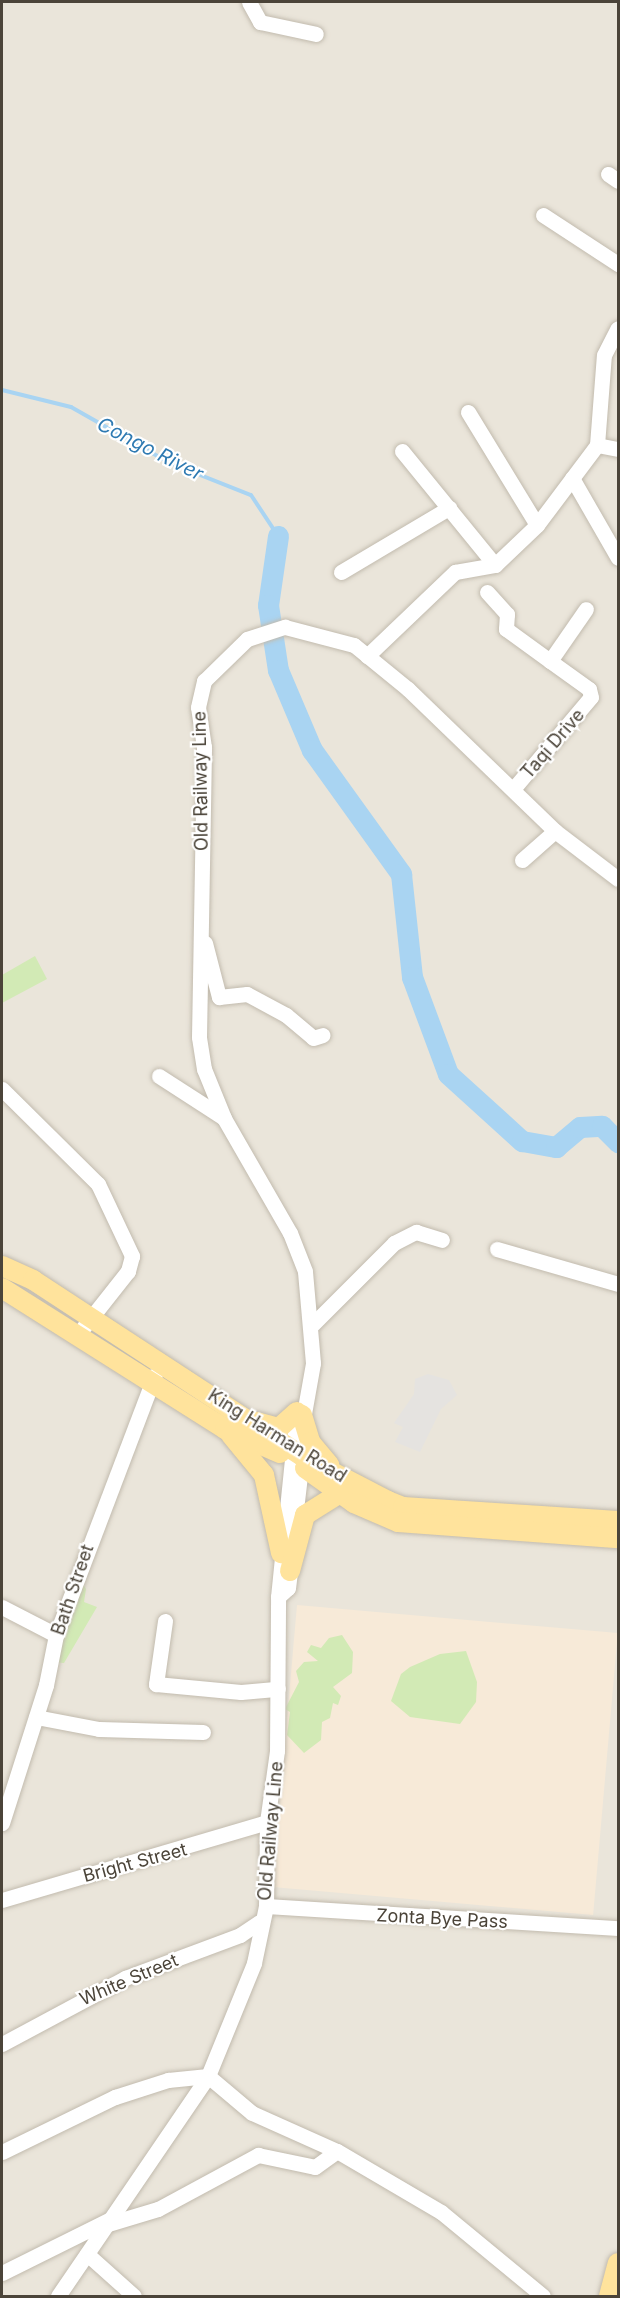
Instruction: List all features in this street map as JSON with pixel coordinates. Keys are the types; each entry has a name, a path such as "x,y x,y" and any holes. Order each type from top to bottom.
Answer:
{"main road":[{"name":"King Harman Road","path":"2,1266 85,1325 157,1371 242,1416 340,1486 403,1507 453,1518 618,1538"},
{"name":"King Harman Road","path":"2,1288 85,1325"},
{"name":"King Harman Road","path":"157,1371 225,1429 296,1456"},
{"path":"242,1416 279,1428 300,1413 314,1450 340,1486 305,1515 290,1571"},
{"path":"225,1429 264,1475 281,1553"},
{"name":"King Harman Road","path":"453,1518 618,1521"},
{"path":"609,2296 618,2263"}],"street":[{"path":"249,2 260,22 316,34"},
{"path":"543,215 618,264"},
{"path":"367,656 455,572 495,565 537,525 597,445 604,355 618,328"},
{"path":"468,412 537,525"},
{"path":"597,445 618,449"},
{"path":"402,451 495,565"},
{"path":"572,478 618,558"},
{"path":"341,572 449,508"},
{"path":"487,592 507,614 506,629 550,661 586,609"},
{"name":"Old Railway Line","path":"278,1597 288,1588 300,1413 311,1381 313,1324 300,1250 224,1119 204,1069 199,1037 199,923 204,747 198,706 204,681 235,648 261,633 285,627 333,637 367,656 514,788 555,831 618,879"},
{"name":"Taqi Drive","path":"514,788 591,698 589,689 550,661"},
{"path":"522,860 555,831"},
{"path":"199,923 219,998 247,994 286,1015 313,1038 323,1035"},
{"path":"159,1077 224,1119"},
{"path":"2,1089 98,1184 132,1256 128,1272 85,1325"},
{"path":"313,1324 394,1244 416,1232 442,1240"},
{"path":"497,1249 618,1284"},
{"name":"Bath Street","path":"2,1823 36,1717 56,1635 157,1371"},
{"name":"Old Railway Line","path":"58,2296 208,2076 255,1963 259,1922 266,1906 267,1822 277,1750 278,1597 281,1553 296,1456"},
{"path":"2,1607 56,1635"},
{"path":"165,1621 156,1684 241,1692 278,1689"},
{"path":"36,1717 99,1729 203,1732"},
{"path":"2,1768 17,1773"},
{"name":"Bright Street","path":"2,1900 267,1822"},
{"name":"Zonta Bye Pass","path":"266,1906 618,1928"},
{"name":"White Street","path":"2,2044 125,1978 240,1935 259,1922"},
{"path":"2,2152 115,2097 168,2080 208,2076 252,2113 337,2151 441,2212 543,2296"},
{"path":"2,2273 110,2221 158,2209 258,2155 315,2167 337,2151"},
{"path":"87,2254 134,2296"}],"shaded area":[{"path":"2,2 618,2 618,2296 2,2296"},
{"path":"428,1374 449,1380 457,1395 441,1409 420,1452 395,1442 403,1427 394,1423 414,1394 415,1379"},
{"path":"297,1605 618,1633 593,1915 272,1887"}],"green space":[{"path":"35,956 47,979 2,1003 2,975"},
{"path":"81,1580 86,1589 84,1602 97,1607 64,1663 51,1662"},
{"path":"342,1635 353,1652 352,1673 333,1687 341,1696 338,1705 333,1703 330,1718 322,1722 321,1740 304,1753 287,1735 290,1712 285,1709 299,1682 296,1671 304,1662 318,1661 307,1652 311,1645 321,1648 329,1638"},
{"path":"466,1651 477,1682 476,1702 460,1724 410,1717 391,1701 401,1674 410,1667 440,1654"}],"waterway":[{"name":"Congo River","path":"2,390 71,407 170,463 251,495 278,536"},
{"path":"278,536 268,605 278,670 312,750 401,874 412,977 448,1074 522,1141 556,1147 580,1127 602,1126 618,1142"}]}
